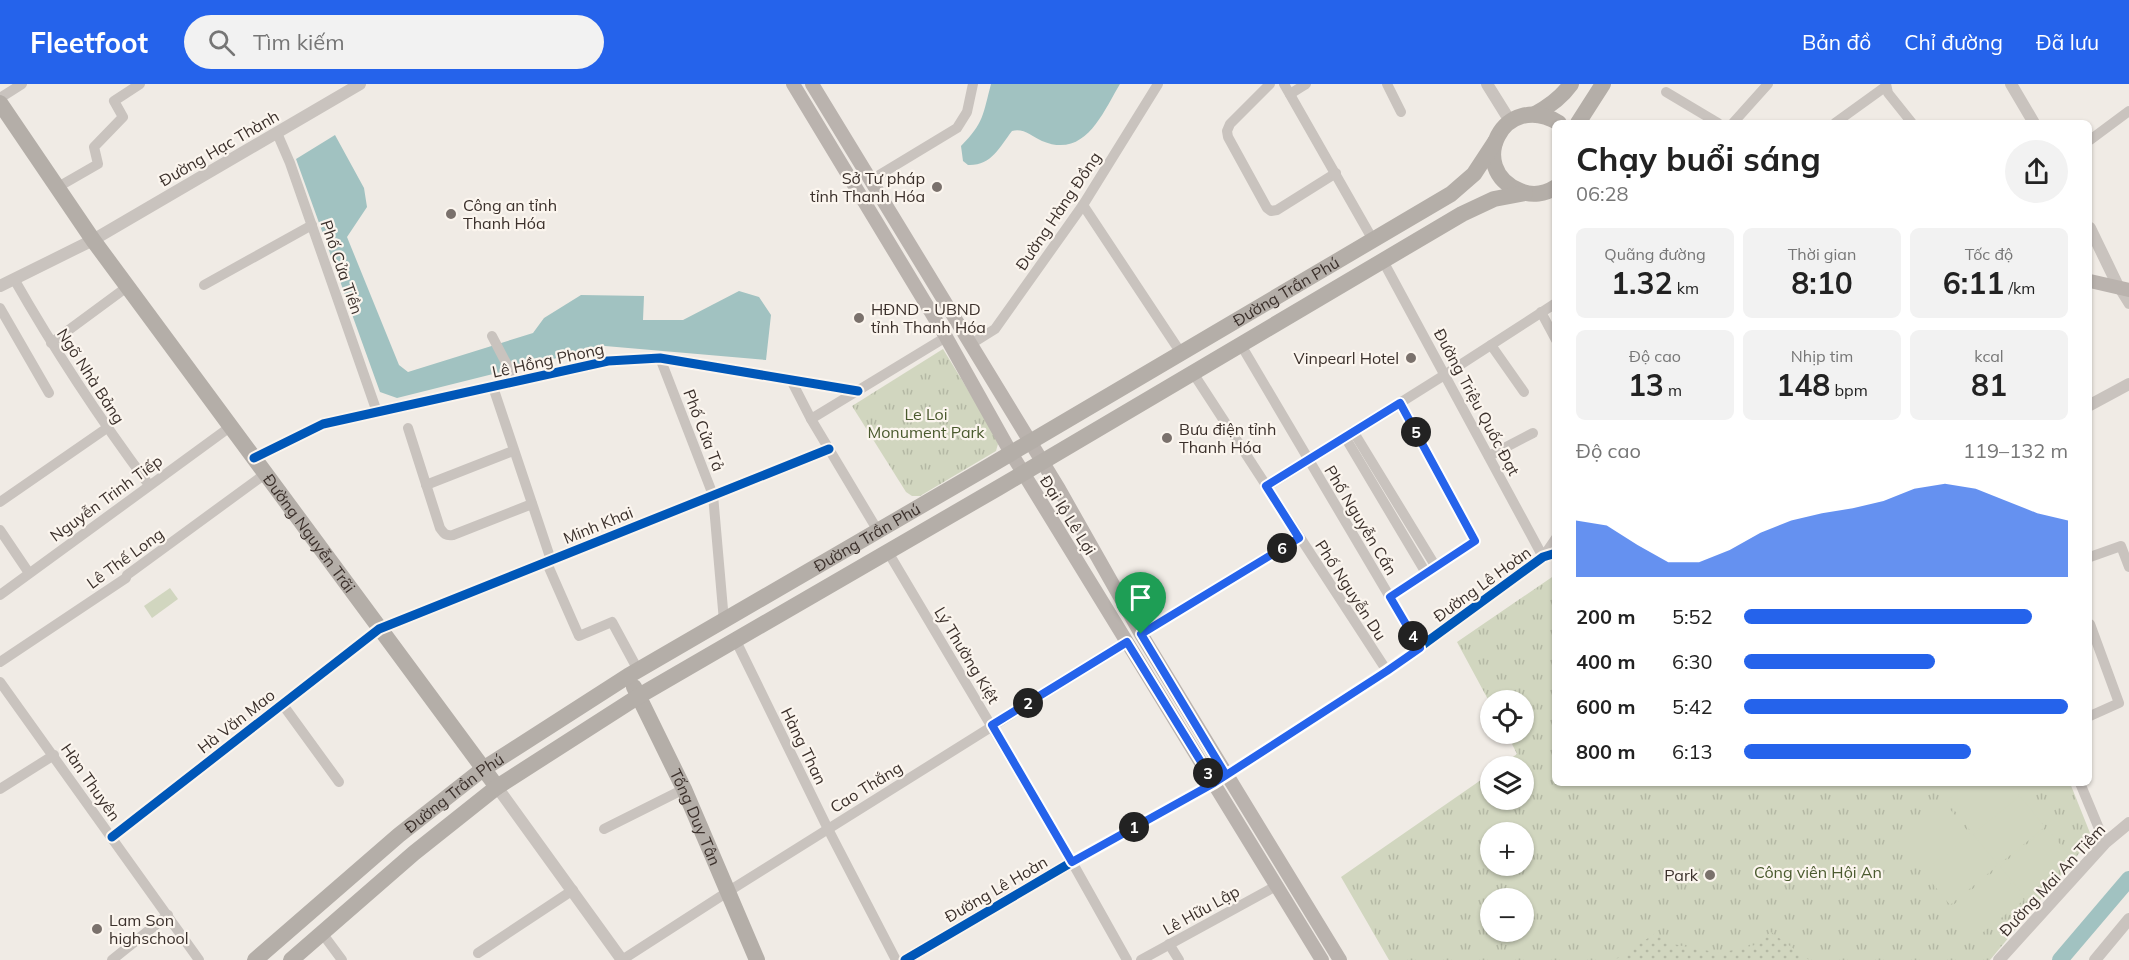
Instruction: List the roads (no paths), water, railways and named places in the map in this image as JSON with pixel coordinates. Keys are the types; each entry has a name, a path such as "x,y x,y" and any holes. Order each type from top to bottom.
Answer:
{"highway":[{"path":"1535,114 1552,104 1564,94 1571,84"},
{"path":"1580,120 1603,84"},
{"name":"Đường Nguyễn Trãi","path":"0,103 93,240 497,787"},
{"path":"1510,121 1522,115 1535,114 1554,120"},
{"name":"Đường Trần Phú","path":"255,960 399,835 483,769 633,673 1451,194 1474,174 1501,130 1510,121"},
{"path":"1495,142 1493,155 1502,180 1512,188 1525,193"},
{"name":"Đường Trần Phú","path":"291,960 414,853 497,787 639,696 1462,214 1494,199 1525,193 1538,194 1552,189"},
{"path":"1278,296 1289,317"},
{"path":"724,621 736,641"},
{"name":"Tống Duy Tân","path":"633,673 639,696 684,789 758,960"}],"main road":[{"name":"Đại lộ Lê Lợi","path":"793,84 946,337 1023,473 1322,960"},
{"name":"Đại lộ Lê Lợi","path":"812,84 1031,442 1141,634 1340,960"},
{"path":"818,125 831,116"},
{"path":"2092,281 2124,289"}],"street":[{"path":"0,98 22,84"},
{"path":"58,187 98,164 94,147 123,117 114,101 140,84"},
{"name":"Đường Hạc Thành","path":"0,286 93,240 360,84"},
{"path":"870,180 957,128 967,112 973,84"},
{"name":"Đường Hàng Đồng","path":"970,344 995,329 1083,205 1158,84"},
{"path":"1270,84 1230,124 1227,131 1228,137 1267,208 1271,211 1277,210 1336,173"},
{"path":"1284,84 1373,240"},
{"path":"1290,94 1306,84"},
{"path":"1387,84 1401,112"},
{"path":"1487,84 1510,121"},
{"path":"1736,120 1768,84"},
{"path":"2012,84 2032,120"},
{"path":"1839,120 1886,86 1888,93 1910,120"},
{"path":"1666,92 1713,120"},
{"path":"2092,139 2129,111"},
{"name":"Phố Cửa Tiền","path":"277,133 291,163 377,412"},
{"path":"1083,205 1181,353"},
{"path":"204,285 312,225"},
{"path":"2092,232 2124,289 2129,304"},
{"name":"Đường Triệu Quốc Đạt","path":"1383,261 1543,557"},
{"name":"Ngõ Nhà Bảng","path":"14,279 51,343 107,428 149,485"},
{"path":"51,343 127,286"},
{"path":"1266,486 1552,305"},
{"path":"0,308 49,393"},
{"path":"1541,312 1552,333"},
{"path":"492,336 516,382"},
{"path":"811,418 946,337"},
{"name":"Phố Nguyễn Cẩn","path":"1241,345 1420,648"},
{"path":"1491,345 1524,392"},
{"name":"Lê Hồng Phong","path":"254,458 323,424 608,361 660,358 858,391"},
{"name":"Phố Cửa Tả","path":"660,358 713,495 724,621"},
{"name":"Phố Nguyễn Du","path":"1193,373 1387,671"},
{"path":"791,380 878,531"},
{"path":"2092,404 2129,384"},
{"path":"493,387 549,561 579,636 612,622 633,673"},
{"path":"1390,597 1475,541 1400,403"},
{"name":"Nguyễn Trinh Tiếp","path":"0,595 230,427"},
{"path":"0,502 107,428"},
{"path":"408,428 440,528 447,536 532,504"},
{"path":"1489,456 1533,433"},
{"path":"1349,434 1431,570"},
{"name":"Minh Khai","path":"379,629 829,449"},
{"path":"426,485 513,451"},
{"name":"Lê Thế Long","path":"0,662 126,578 127,575 265,474"},
{"path":"0,530 29,573"},
{"path":"1141,634 1299,538"},
{"path":"1543,557 1552,544"},
{"path":"2092,556 2121,546 2129,567"},
{"name":"Lý Thường Kiệt","path":"888,552 992,725 1128,960"},
{"name":"Đường Lê Hoàn","path":"905,960 1072,862 1214,783 1387,671 1543,557 1552,554"},
{"name":"Hà Văn Mao","path":"112,837 379,629"},
{"path":"2092,629 2119,703 2092,715"},
{"name":"Hàng Than","path":"736,641 828,829 896,960"},
{"name":"Cao Thắng","path":"622,960 1127,642"},
{"name":"Hàn Thuyên","path":"0,682 199,960"},
{"path":"283,705 339,782"},
{"path":"0,789 54,755"},
{"path":"2081,786 2105,843"},
{"name":"Đường Nguyễn Trãi","path":"497,787 622,960"},
{"path":"604,829 684,789"},
{"name":"Đường Mai An Tiêm","path":"2000,960 2105,843 2129,823"},
{"name":"Lê Hữu Lập","path":"1141,960 1276,886"},
{"path":"478,953 573,890"},
{"path":"112,960 168,915"},
{"path":"2094,960 2129,920"},
{"path":"322,933 342,960"},
{"path":"1169,944 1179,960"}],"water":[{"path":"991,84 1120,84 1099,120 1081,139 1070,144 1057,145 1016,130 1012,131 989,159 976,165 968,165 963,161 961,146 978,124"},
{"path":"335,135 364,188 367,207 347,237 399,365 408,372 533,333 544,318 581,295 644,296 643,320 683,320 739,291 759,297 771,315 766,360 605,346 397,398 380,392 296,159"}],"waterway":[{"path":"2060,960 2129,879"}],"place":[{"name":"Sở Tư pháp tỉnh Thanh Hóa","path":"937,187"},
{"name":"Công an tỉnh Thanh Hóa","path":"451,214"},
{"name":"HĐND - UBND tỉnh Thanh Hóa","path":"859,318"},
{"name":"Vinpearl Hotel","path":"1411,358"},
{"name":"Bưu điện tỉnh Thanh Hóa","path":"1167,438"},
{"name":"Park","path":"1710,875"},
{"name":"Lam Son highschool","path":"97,929"}],"park label":[{"name":"Le Loi Monument Park","path":"926,423"},
{"name":"Công viên Hội An","path":"1818,872"}]}
